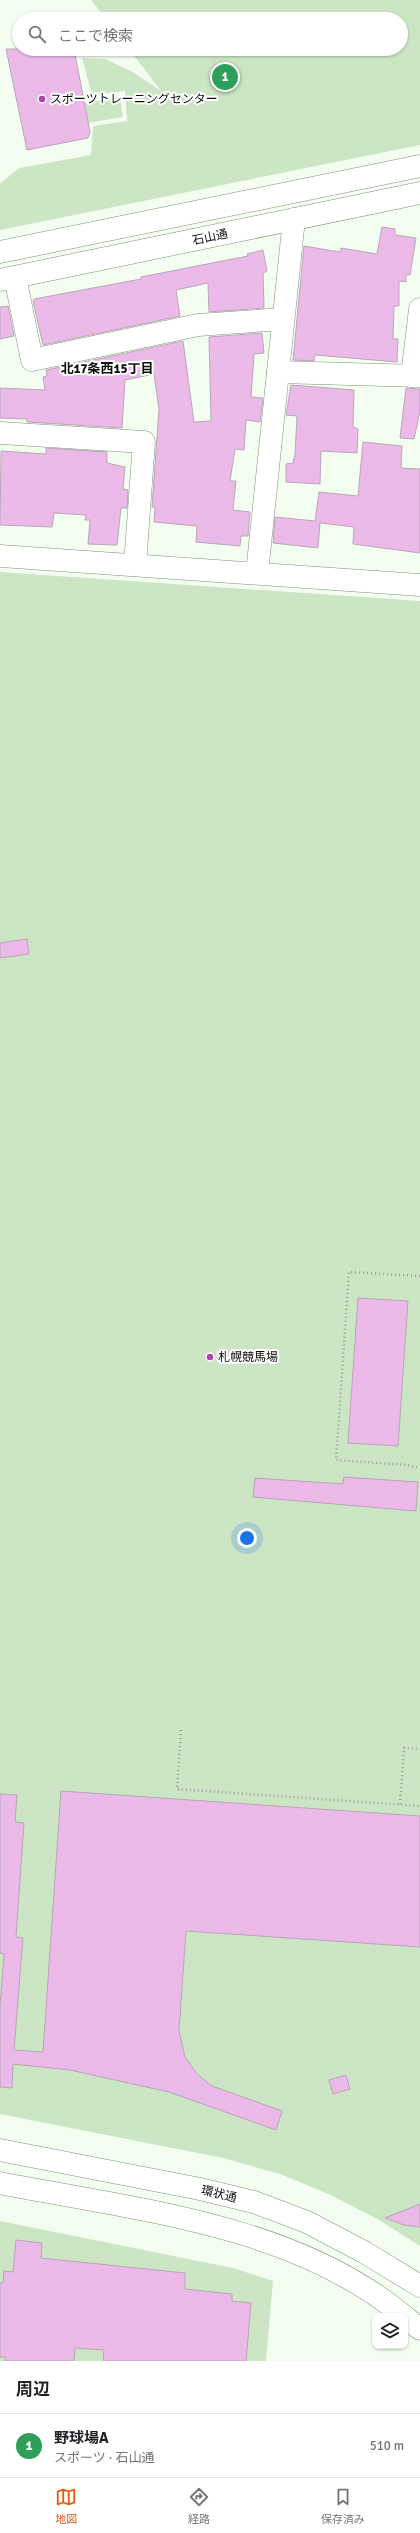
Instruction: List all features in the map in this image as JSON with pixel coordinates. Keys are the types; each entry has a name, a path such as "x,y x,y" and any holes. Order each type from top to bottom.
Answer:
{"street":[{"path":"0,252 420,166"},
{"name":"石山通","path":"8,279 420,193"},
{"path":"257,574 294,219"},
{"path":"8,279 32,360 198,325 284,319"},
{"path":"278,372 416,376 420,309"},
{"path":"0,432 144,442 135,565"},
{"path":"0,556 420,585"},
{"name":"環状通","path":"0,2150 200,2189 254,2202 307,2222 364,2252 420,2286"},
{"path":"0,2183 211,2224 249,2235 292,2251 348,2278 385,2300 401,2313"},
{"path":"408,2319 420,2329"}],"path":[{"path":"420,1276 349,1272 336,1460 407,1465 420,1468"},
{"path":"181,1730 177,1789 420,1806"},
{"path":"400,1804 404,1748 420,1749"}],"green space":[{"path":"91,0 420,0 420,145 0,230 0,184 19,168 91,155 93,126 127,121 125,91 92,95 82,58 105,59 133,72 161,91 134,56 408,56 408,12 100,12"},
{"path":"120,97 123,117 88,123 85,103"},
{"name":"札幌競馬場","path":"0,572 420,601 420,2246 379,2220 331,2195 280,2174 223,2158 0,2114"},
{"path":"0,2221 233,2268 273,2281 266,2361 0,2361"}],"building":[{"name":"スポーツトレーニングセンター","path":"6,49 12,49 12,56 75,56 90,132 88,138 27,150"},
{"path":"382,227 395,229 395,235 416,238 410,275 406,275 406,282 399,281 399,306 394,306 393,339 398,339 397,362 315,355 314,361 293,360 304,246 340,252 341,248 377,254"},
{"path":"263,250 267,271 263,273 264,308 209,312 208,283 176,290 180,316 43,345 33,301 34,299 141,279 141,277 248,256 247,254"},
{"path":"8,306 14,336 0,339 0,307"},
{"path":"262,333 264,353 254,354 251,397 263,398 260,422 246,420 244,450 235,449 230,481 236,481 233,510 250,512 248,536 241,536 240,546 196,542 197,526 154,522 155,507 152,507 159,409 154,374 125,380 122,428 27,422 27,419 0,418 0,388 45,390 43,377 47,376 46,370 183,341 194,422 211,421 209,337"},
{"path":"291,385 354,390 353,427 358,429 357,453 321,451 320,484 286,482 286,464 293,463 295,454 297,416 286,415"},
{"path":"406,388 420,389 420,412 414,439 400,438"},
{"path":"363,442 402,446 401,468 420,469 420,553 353,544 354,527 320,523 318,548 273,543 275,517 315,521 319,492 358,496"},
{"path":"46,448 107,452 107,463 125,467 123,489 128,490 127,508 121,508 117,545 88,544 90,520 85,520 86,515 54,513 52,527 0,525 1,451 46,454"},
{"path":"27,939 29,954 0,958 0,943"},
{"path":"358,1298 408,1301 398,1446 348,1443"},
{"path":"344,1477 418,1482 416,1511 253,1497 255,1478 343,1484"},
{"path":"61,1791 420,1816 420,1947 186,1931 179,2031 185,2057 197,2074 212,2086 282,2111 276,2130 169,2092 70,2070 13,2064 12,2088 0,2087 0,2006 4,1954 0,1953 0,1794 17,1795 15,1822 24,1823 16,1937 23,1938 14,2050 43,2052"},
{"path":"346,2075 350,2089 333,2094 329,2080"},
{"path":"420,2204 420,2227 404,2225 385,2218"},
{"path":"16,2240 42,2243 41,2258 185,2273 185,2289 232,2294 232,2301 251,2303 246,2361 103,2361 104,2350 75,2348 74,2361 5,2361 5,2357 0,2357 0,2283 3,2283 4,2271 13,2272"}],"place":[{"name":"野球場A","path":"225,77"},
{"name":"スポーツトレーニングセンター","path":"42,99"},
{"name":"札幌競馬場","path":"210,1357"}],"district":[{"name":"北17条西15丁目","path":"107,368"}]}
